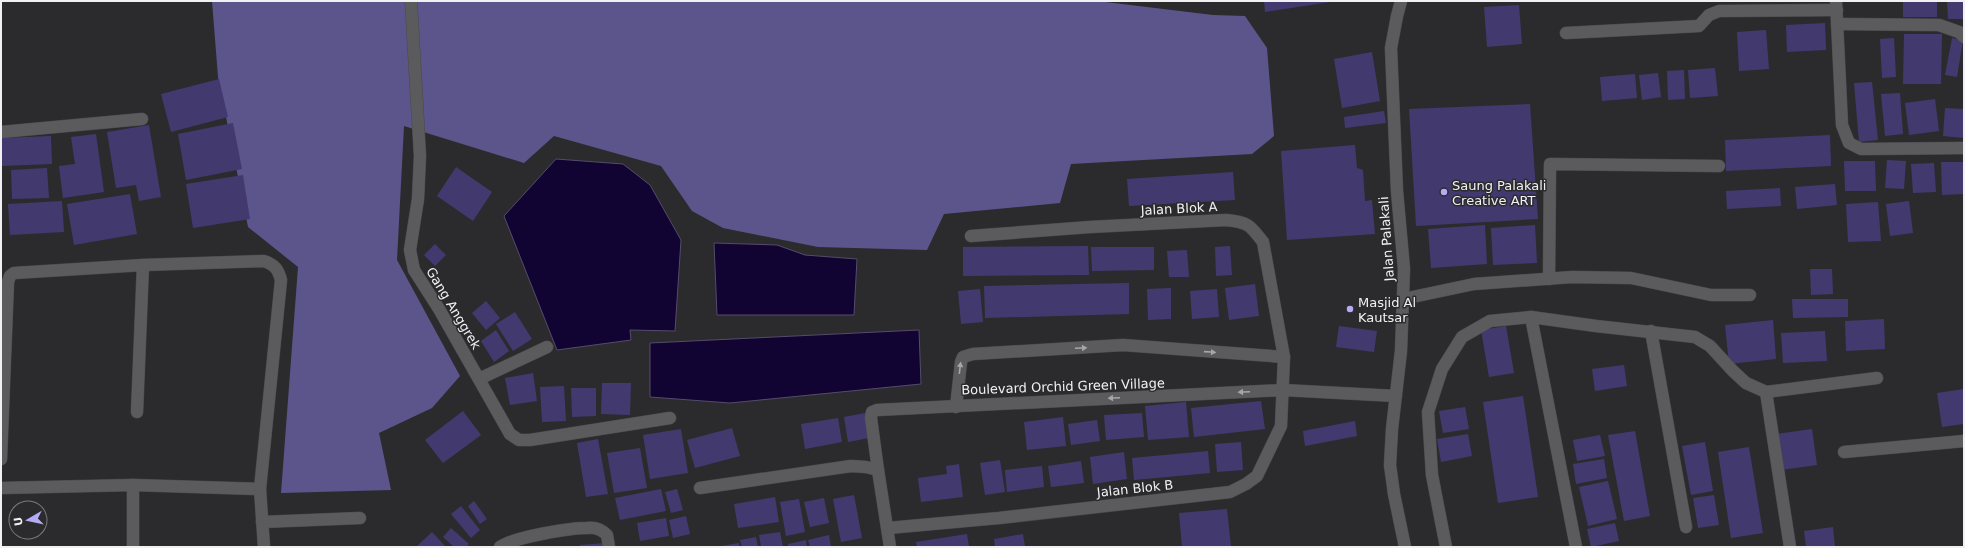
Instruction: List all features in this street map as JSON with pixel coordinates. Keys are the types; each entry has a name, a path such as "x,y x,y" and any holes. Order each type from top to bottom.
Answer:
{"street":[{"name":"Gang Anggrek","path":"411,1 420,156 418,199 410,250 414,270 440,309 510,434 519,440 530,440 670,418"},
{"name":"Jalan Palakali","path":"1401,1 1391,48 1397,191 1404,268 1401,351 1390,464 1394,494 1405,547"},
{"path":"1566,33 1699,26 1709,15 1719,11 1836,5 1842,125 1849,143 1861,150 1964,148"},
{"path":"1837,24 1939,24 1959,32 1964,37"},
{"path":"1,132 142,119"},
{"path":"1549,279 1550,164 1719,166"},
{"name":"Jalan Blok A","path":"971,236 1226,220 1240,222 1252,227 1263,242 1284,356"},
{"path":"1,459 8,282 10,276 19,271 143,265 264,261 273,264 278,271 280,280 260,489 264,547"},
{"path":"137,412 143,265"},
{"path":"1403,299 1474,284 1572,277 1631,278 1711,294 1750,295"},
{"path":"1531,317 1576,547"},
{"path":"1446,547 1432,475 1428,412 1442,369 1462,337 1490,321 1531,317 1695,337 1710,346 1732,371 1746,383 1766,392 1877,378"},
{"path":"1651,331 1686,527"},
{"name":"Boulevard Orchid Green Village","path":"1284,356 1123,346 973,354 963,357 961,362 956,407 1283,390 1396,396"},
{"path":"479,379 547,347"},
{"name":"Jalan Blok B","path":"888,528 1230,492 1246,484 1257,476 1281,426 1284,356"},
{"path":"1766,392 1790,547"},
{"path":"890,547 878,470 872,412 877,410 956,407"},
{"path":"1844,452 1964,441"},
{"path":"700,488 852,466 878,470"},
{"path":"1,488 133,485 260,489"},
{"path":"133,485 133,547"},
{"path":"262,522 360,518"},
{"path":"500,547 506,542 519,538 588,528 602,530 607,535 609,547"}],"shaded area":[{"path":"212,1 1097,1 1213,15 1245,16 1267,48 1274,136 1252,154 1071,164 1060,203 944,214 927,250 818,247 723,228 692,211 661,166 554,136 524,163 404,126 397,260 460,376 432,408 379,433 391,490 281,493 298,267 248,227 218,77"},
{"path":"556,159 623,164 650,185 681,240 675,331 630,330 631,340 557,350 504,216"},
{"path":"714,243 777,245 805,255 857,259 854,315 717,315"},
{"path":"919,330 921,384 730,403 650,397 650,343"}],"building":[{"path":"1264,1 1330,1 1330,2 1265,12"},
{"path":"1903,1 1937,1 1937,17 1903,17"},
{"path":"1947,1 1964,1 1964,19 1948,19"},
{"path":"1519,5 1522,44 1487,47 1484,7"},
{"path":"1825,23 1826,50 1787,52 1786,25"},
{"path":"1766,30 1769,69 1739,71 1737,32"},
{"path":"1904,34 1942,34 1941,84 1903,84"},
{"path":"1894,38 1896,77 1882,78 1880,39"},
{"path":"1952,38 1963,40 1957,77 1945,75"},
{"path":"1372,52 1380,101 1342,108 1334,59"},
{"path":"1715,68 1718,96 1690,98 1688,70"},
{"path":"1684,70 1685,99 1668,100 1667,71"},
{"path":"1658,73 1661,97 1642,100 1639,75"},
{"path":"1635,74 1637,98 1602,101 1600,77"},
{"path":"219,79 228,117 171,132 161,94"},
{"path":"1872,82 1878,140 1859,142 1854,83"},
{"path":"1900,93 1903,134 1885,136 1881,94"},
{"path":"1935,99 1939,131 1909,135 1905,103"},
{"path":"1530,104 1538,219 1416,226 1409,109"},
{"path":"1945,108 1964,109 1964,138 1943,136"},
{"path":"1384,111 1386,123 1345,128 1344,117"},
{"path":"233,123 242,169 186,180 178,134"},
{"path":"149,125 161,197 139,201 136,185 116,188 107,132"},
{"path":"96,134 104,192 63,198 59,166 75,164 71,137"},
{"path":"1830,135 1831,166 1726,171 1725,140"},
{"path":"51,136 52,164 1,166 1,138"},
{"path":"1355,145 1357,168 1363,170 1365,201 1372,200 1375,234 1287,240 1281,151"},
{"path":"1887,160 1906,161 1904,189 1885,188"},
{"path":"1844,161 1875,161 1876,191 1845,191"},
{"path":"1941,162 1964,162 1964,194 1942,195"},
{"path":"1934,163 1936,192 1913,193 1911,164"},
{"path":"456,167 492,192 473,221 437,196"},
{"path":"47,168 49,198 12,199 11,170"},
{"path":"1233,172 1235,200 1129,206 1127,179"},
{"path":"243,175 250,219 193,228 186,184"},
{"path":"1835,184 1837,205 1797,209 1795,187"},
{"path":"1780,188 1781,206 1727,209 1726,191"},
{"path":"130,194 137,234 74,245 67,204"},
{"path":"62,201 64,232 10,235 8,204"},
{"path":"1909,201 1913,233 1890,236 1886,204"},
{"path":"1878,202 1881,241 1848,242 1846,204"},
{"path":"1485,225 1487,264 1431,268 1428,229"},
{"path":"1535,225 1537,263 1493,265 1491,228"},
{"path":"435,244 446,255 435,266 424,255"},
{"path":"1088,246 1089,275 963,276 963,247"},
{"path":"1230,246 1232,275 1216,276 1215,247"},
{"path":"1091,247 1154,247 1154,270 1092,271"},
{"path":"1187,250 1189,277 1169,277 1167,251"},
{"path":"1810,269 1832,269 1833,294 1811,295"},
{"path":"1129,283 1129,314 985,318 984,286"},
{"path":"1255,284 1259,316 1229,320 1225,288"},
{"path":"1171,288 1171,319 1148,320 1147,289"},
{"path":"980,289 983,322 961,324 958,291"},
{"path":"1217,289 1219,317 1192,319 1190,291"},
{"path":"1792,299 1848,299 1848,317 1793,318"},
{"path":"486,301 500,318 486,330 472,313"},
{"path":"515,312 532,339 513,351 496,324"},
{"path":"1884,319 1885,349 1846,351 1845,321"},
{"path":"1773,320 1776,359 1729,364 1725,325"},
{"path":"1339,326 1377,331 1374,352 1336,347"},
{"path":"1506,326 1514,373 1489,377 1481,330"},
{"path":"496,330 509,351 494,362 481,341"},
{"path":"1825,331 1827,361 1783,363 1781,333"},
{"path":"1624,365 1627,386 1595,391 1592,369"},
{"path":"533,373 537,401 510,405 505,378"},
{"path":"602,383 631,383 630,415 601,414"},
{"path":"564,386 566,421 542,422 540,387"},
{"path":"571,388 596,388 596,416 572,417"},
{"path":"1964,389 1964,424 1942,427 1937,393"},
{"path":"1523,396 1538,497 1498,503 1483,402"},
{"path":"1261,401 1265,429 1194,437 1191,408"},
{"path":"1186,402 1189,437 1148,440 1145,406"},
{"path":"1465,407 1469,429 1443,433 1439,411"},
{"path":"463,411 481,435 443,463 425,440"},
{"path":"865,413 869,438 848,442 844,417"},
{"path":"1142,413 1144,437 1106,440 1104,415"},
{"path":"1063,417 1066,446 1027,450 1024,422"},
{"path":"838,418 842,442 805,449 801,424"},
{"path":"1097,420 1100,441 1071,445 1068,424"},
{"path":"1355,421 1357,436 1305,446 1303,431"},
{"path":"732,428 740,456 695,468 687,440"},
{"path":"681,429 688,473 650,479 643,435"},
{"path":"1812,429 1817,465 1781,470 1777,434"},
{"path":"1635,431 1650,516 1624,521 1608,435"},
{"path":"1468,434 1472,456 1441,462 1437,439"},
{"path":"1600,435 1605,456 1577,461 1573,440"},
{"path":"598,439 608,494 586,497 577,443"},
{"path":"1241,442 1243,470 1217,472 1215,444"},
{"path":"1705,442 1713,491 1691,495 1682,446"},
{"path":"1749,447 1763,533 1731,538 1718,452"},
{"path":"640,448 647,488 614,493 607,453"},
{"path":"1208,451 1210,473 1134,480 1132,458"},
{"path":"1124,452 1127,479 1093,484 1090,457"},
{"path":"1604,459 1607,478 1576,484 1573,464"},
{"path":"1000,460 1005,492 985,495 980,463"},
{"path":"1081,461 1084,483 1051,487 1048,466"},
{"path":"959,464 963,497 921,502 918,478 947,474 946,466"},
{"path":"1042,466 1044,487 1007,492 1005,470"},
{"path":"1608,481 1617,519 1588,526 1579,487"},
{"path":"661,489 666,511 620,520 615,498"},
{"path":"677,489 683,510 671,513 665,492"},
{"path":"854,495 862,538 841,542 833,499"},
{"path":"1714,495 1719,525 1698,528 1693,498"},
{"path":"775,497 779,522 738,528 734,504"},
{"path":"824,498 829,523 810,527 804,502"},
{"path":"799,499 805,532 786,536 780,502"},
{"path":"474,501 487,519 480,524 468,506"},
{"path":"461,506 480,530 471,538 451,514"},
{"path":"1227,509 1231,547 1182,547 1179,513"},
{"path":"686,516 690,534 673,538 669,520"},
{"path":"666,518 669,536 640,541 637,523"},
{"path":"1615,523 1619,541 1591,547 1587,529"},
{"path":"1833,527 1835,547 1806,547 1804,531"},
{"path":"451,528 469,544 466,547 454,547 443,537"},
{"path":"432,532 446,547 416,547"},
{"path":"780,532 783,547 761,547 759,535"},
{"path":"967,534 969,547 917,547 916,542"},
{"path":"1023,534 1025,547 995,547 994,539"},
{"path":"829,535 831,547 810,547 808,540"},
{"path":"756,537 758,547 742,547 740,540"},
{"path":"806,540 807,547 788,547 788,544"},
{"path":"605,543 605,547 580,547 580,545"},
{"path":"739,543 739,547 721,547 721,546"}],"place":[{"name":"Saung Palakali Creative ART","path":"1444,192"},
{"name":"Masjid Al Kautsar","path":"1350,309"}]}
